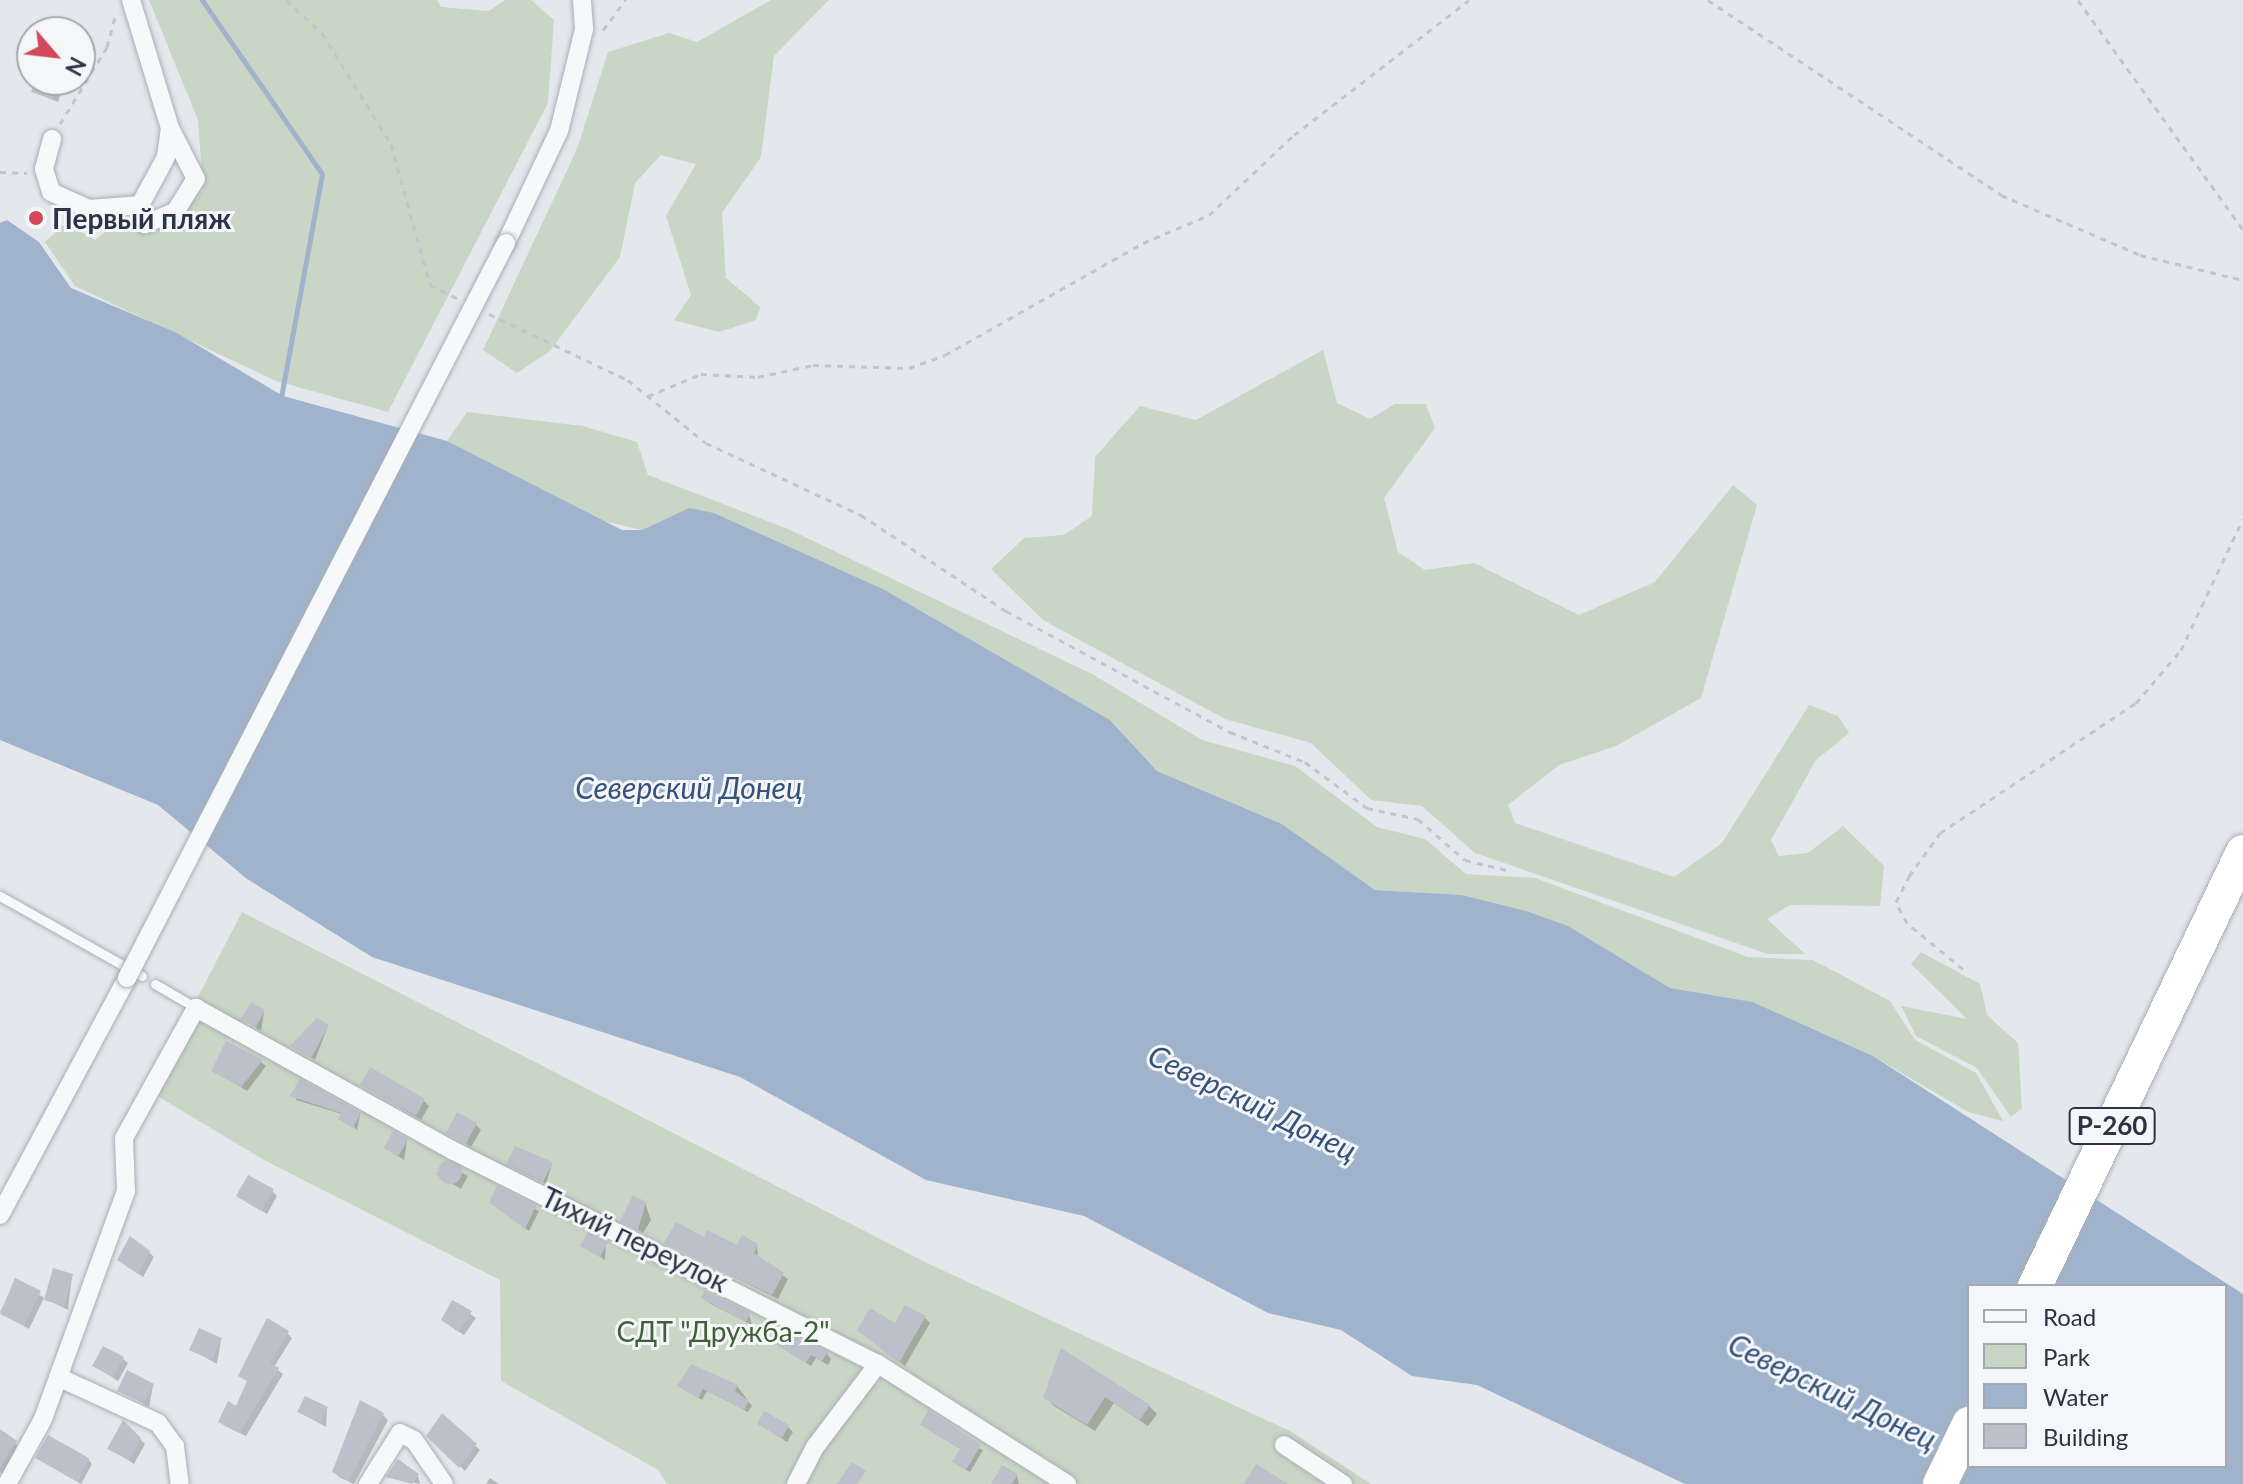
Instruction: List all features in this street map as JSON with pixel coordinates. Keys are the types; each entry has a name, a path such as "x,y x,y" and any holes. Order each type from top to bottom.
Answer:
{"highway":[{"name":"Р-260","path":"2036,1284 2243,852"},
{"path":"1940,1484 1967,1428"}],"street":[{"path":"131,0 170,128 196,179 185,201 162,219 138,220 140,205 166,157 170,128"},
{"path":"0,1215 135,977 506,243 559,131 584,29 582,0"},
{"path":"52,139 44,169 51,192 89,209 140,205"},
{"path":"7,1484 58,1377 126,1191 124,1138 196,1008"},
{"name":"Тихий переулок","path":"196,1008 454,1151 878,1364 1067,1484"},
{"path":"796,1484 815,1447 878,1364"},
{"path":"58,1377 158,1423 175,1446 180,1484"},
{"path":"368,1484 389,1446 400,1433 414,1440 444,1484"},
{"path":"1284,1445 1343,1484"}],"lane":[{"path":"0,896 135,977"},
{"path":"155,984 196,1008"}],"path":[{"path":"0,172 28,173 52,139 107,47 120,0"},
{"path":"286,0 322,33 391,144 430,285 473,306"},
{"path":"601,34 626,0"},
{"path":"648,396 701,374 758,377 813,365 909,368 945,355 1143,243 1209,215 1294,135 1469,0"},
{"path":"1708,0 2001,195 2140,255 2243,280"},
{"path":"2078,0 2243,230"},
{"path":"487,312 648,396 706,443 861,515 1006,611 1230,732 1305,762 1367,808 1418,819 1465,860 1507,870"},
{"path":"1963,969 1907,923 1896,902 1909,876 1940,833 2136,703 2181,650 2243,519"}],"green space":[{"path":"149,0 437,0 441,7 489,11 505,0 531,0 554,20 548,103 388,412 276,381 75,286 45,242 66,223 95,240 110,228 150,233 203,189 198,120"},
{"path":"771,0 829,0 774,56 761,157 722,213 726,278 760,307 756,320 719,332 674,320 691,295 666,216 696,164 661,155 635,183 620,257 550,351 517,373 483,350 577,149 608,52 669,33 697,42"},
{"path":"1323,350 1337,403 1370,419 1395,404 1426,404 1435,428 1384,498 1398,552 1425,570 1474,563 1579,615 1655,582 1733,485 1757,505 1701,698 1616,746 1559,765 1508,805 1515,823 1674,877 1722,843 1809,705 1838,716 1849,733 1816,760 1771,840 1779,856 1808,853 1843,826 1884,866 1880,906 1790,905 1767,919 1805,954 1768,954 1475,853 1422,806 1371,800 1311,743 1225,719 1043,620 991,569 1024,538 1064,535 1092,516 1095,457 1140,406 1196,420"},
{"path":"467,412 583,426 637,442 648,475 788,529 1092,674 1202,740 1295,766 1377,827 1425,839 1466,874 1535,878 1748,957 1813,960 1890,1001 1915,1040 1976,1073 2003,1121 1968,1112 1873,1056 1753,1002 1670,988 1568,926 1462,895 1375,890 1282,824 1157,771 1110,720 883,589 714,513 669,517 642,530 592,518 447,441"},
{"name":"СДТ \"Дружба-2\"","path":"242,912 927,1263 1290,1431 1371,1484 667,1484 658,1470 501,1381 500,1280 264,1160 149,1091"},
{"path":"1921,952 1980,984 1987,1015 2018,1043 2022,1108 2011,1117 1977,1068 1916,1036 1901,1006 1967,1019 1911,964"}],"water":[{"name":"Северский Донец","path":"7,220 39,242 71,288 177,333 283,396 447,441 622,530 642,530 689,508 714,513 883,589 1110,720 1157,771 1282,824 1375,890 1462,895 1526,911 1568,926 1670,988 1753,1002 1873,1056 2243,1294 2243,1484 1685,1484 1477,1385 1412,1376 1341,1330 1268,1313 1084,1216 926,1180 740,1077 372,957 247,879 158,805 0,740 0,223"}],"building":[{"path":"251,1002 265,1010 256,1027 241,1019"},
{"path":"317,1018 329,1025 311,1058 290,1046"},
{"path":"226,1041 263,1060 241,1087 211,1071"},
{"path":"370,1067 425,1099 416,1116 360,1085"},
{"path":"300,1079 361,1113 353,1128 338,1119 341,1113 290,1096"},
{"path":"457,1112 477,1123 466,1144 446,1133"},
{"path":"393,1131 408,1139 398,1157 384,1148"},
{"path":"515,1146 553,1162 543,1182 506,1164"},
{"path":"450,1160 458,1164 462,1172 458,1180 450,1184 442,1180 438,1172 442,1164"},
{"path":"248,1175 274,1189 261,1211 236,1196"},
{"path":"497,1186 536,1206 525,1229 489,1202"},
{"path":"633,1195 646,1202 638,1230 620,1221"},
{"path":"676,1222 704,1237 707,1230 737,1245 742,1235 758,1244 754,1253 784,1273 772,1295 664,1243"},
{"path":"588,1232 608,1242 600,1257 580,1246"},
{"path":"130,1236 150,1251 138,1274 117,1260"},
{"path":"53,1268 73,1274 64,1306 44,1300"},
{"path":"15,1278 41,1291 24,1326 0,1314"},
{"path":"705,1291 750,1313 746,1322 701,1298"},
{"path":"452,1300 472,1311 459,1332 441,1320"},
{"path":"905,1305 926,1316 899,1363 857,1330 870,1308 895,1323"},
{"path":"267,1318 289,1331 270,1363 279,1368 240,1433 218,1422 228,1401 236,1406 247,1381 238,1376"},
{"path":"199,1328 222,1338 212,1360 189,1350"},
{"path":"782,1329 828,1352 822,1361 811,1355 806,1363 773,1343"},
{"path":"103,1346 124,1357 113,1377 92,1366"},
{"path":"1061,1348 1150,1405 1140,1420 1105,1397 1087,1425 1043,1398"},
{"path":"691,1364 738,1385 735,1391 749,1401 744,1410 703,1389 698,1398 677,1386"},
{"path":"127,1370 154,1384 144,1403 117,1391"},
{"path":"305,1396 328,1407 321,1423 297,1412"},
{"path":"360,1400 384,1413 349,1481 332,1472"},
{"path":"928,1410 981,1445 966,1470 952,1462 960,1449 920,1425"},
{"path":"764,1411 789,1425 782,1438 757,1424"},
{"path":"442,1413 477,1444 459,1468 426,1436"},
{"path":"123,1420 141,1438 129,1460 107,1449"},
{"path":"0,1429 17,1441 0,1468"},
{"path":"48,1435 89,1458 78,1482 35,1458"},
{"path":"398,1459 419,1474 412,1484 386,1477"},
{"path":"852,1462 866,1471 857,1484 837,1484"},
{"path":"1256,1464 1288,1484 1244,1484"},
{"path":"1002,1465 1018,1474 1012,1484 991,1484"}],"waterway":[{"path":"202,0 322,174 280,402"}],"place":[{"name":"Первый пляж","path":"36,218"}]}
